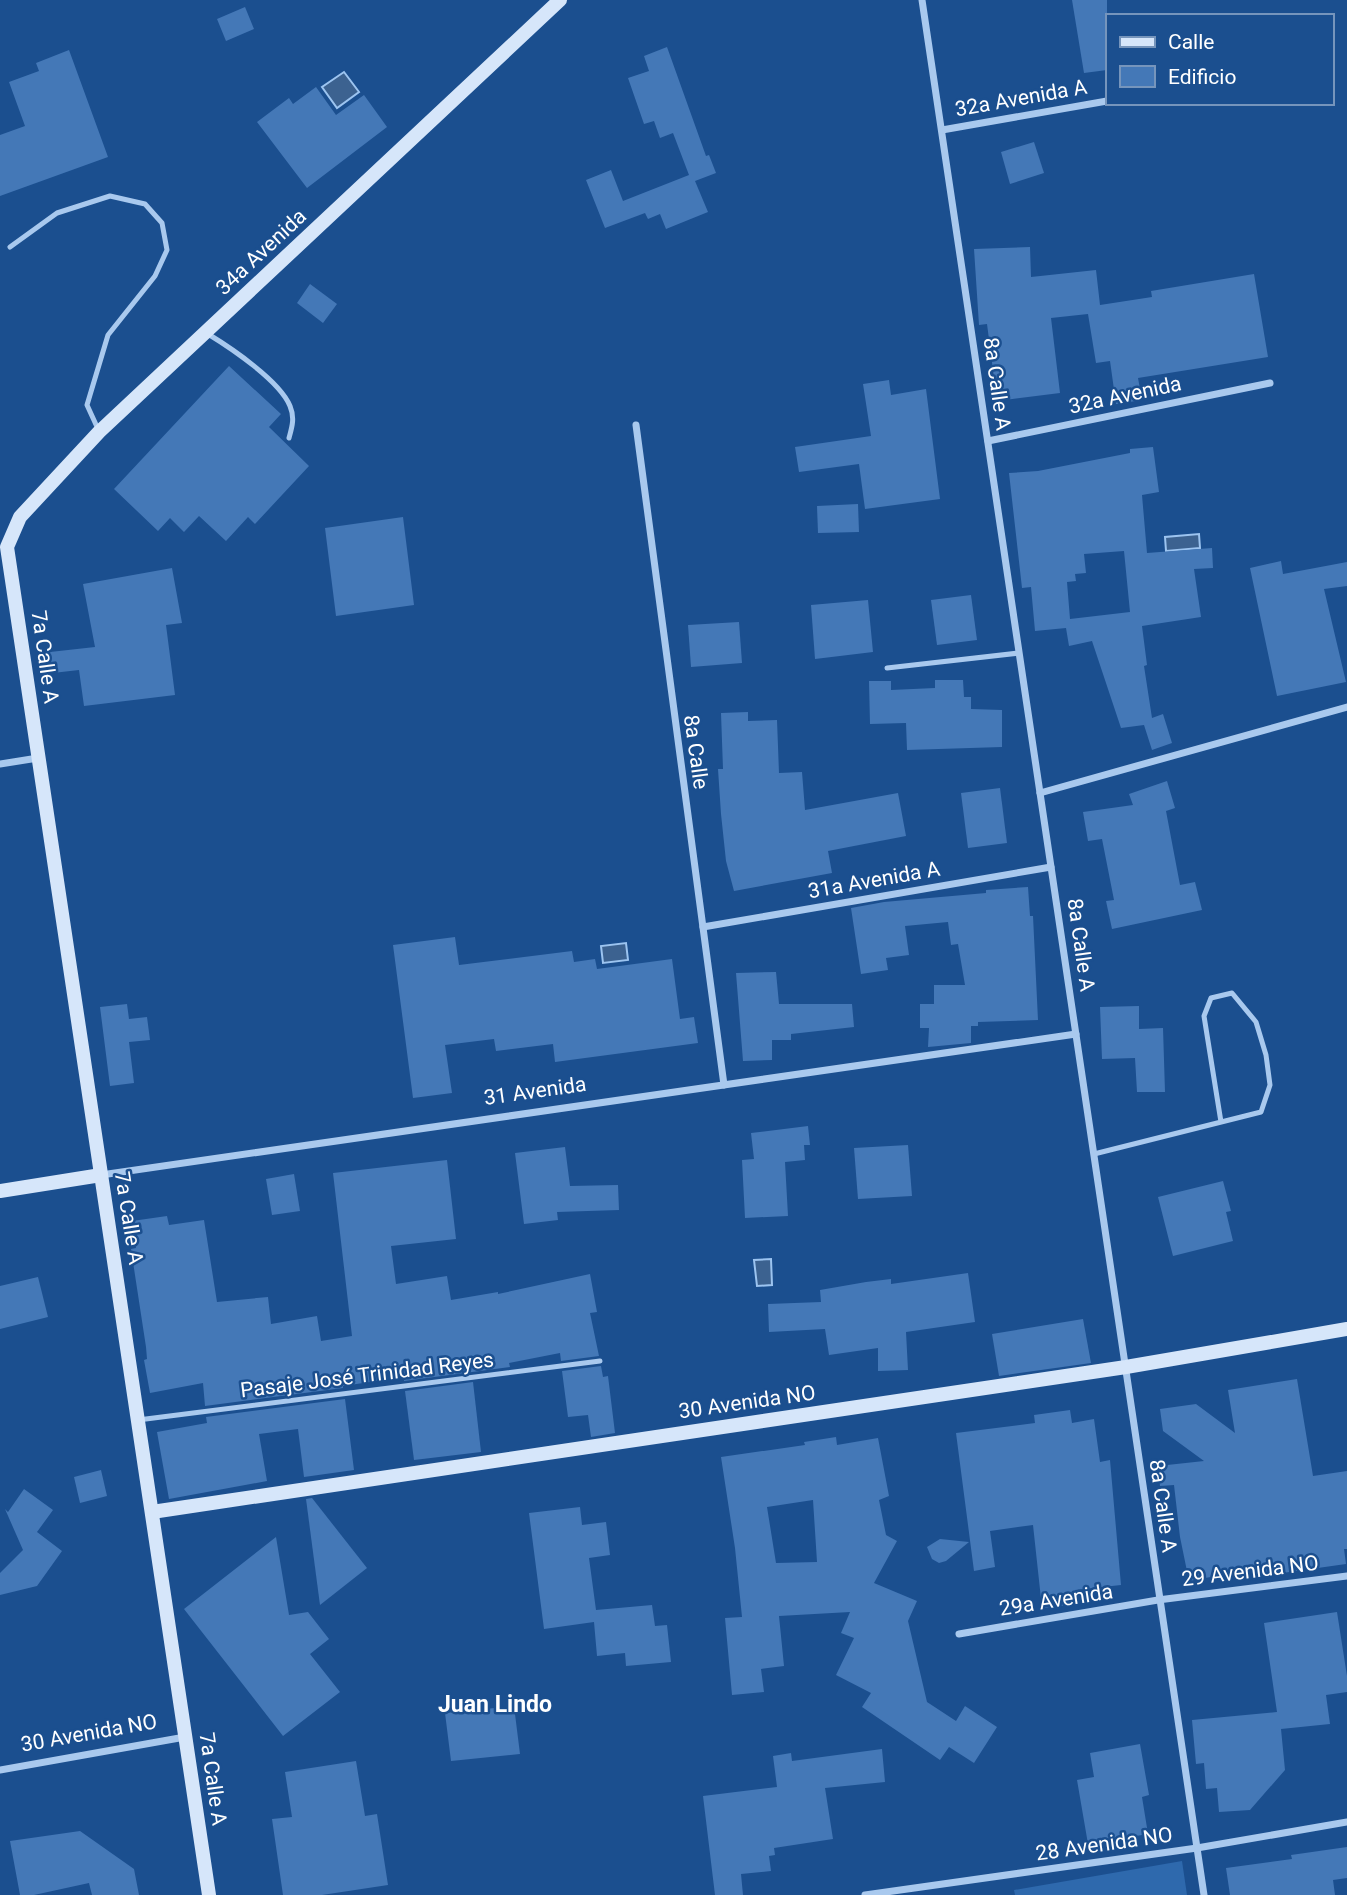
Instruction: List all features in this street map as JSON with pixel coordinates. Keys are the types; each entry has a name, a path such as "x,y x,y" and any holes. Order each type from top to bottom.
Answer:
{"street":[{"name":"34a Avenida","path":"4,547 20,517 99,432 560,0"},
{"name":"8a Calle A","path":"922,0 1126,1367 1158,1601 1204,1895"},
{"name":"32a Avenida A","path":"942,130 1106,101"},
{"name":"32a Avenida","path":"988,441 1270,383"},
{"name":"8a Calle","path":"636,425 724,1085"},
{"name":"7a Calle A","path":"4,547 39,758 209,1895"},
{"path":"1040,793 1347,707"},
{"path":"0,764 39,758"},
{"name":"31a Avenida A","path":"703,927 1051,867"},
{"name":"31 Avenida","path":"0,1191 1076,1034"},
{"name":"30 Avenida NO","path":"152,1512 1126,1367 1347,1329"},
{"name":"29 Avenida NO","path":"1158,1601 1347,1576"},
{"name":"29a Avenida","path":"959,1633 1158,1601"},
{"name":"30 Avenida NO","path":"0,1770 186,1737"},
{"name":"28 Avenida NO","path":"865,1895 1197,1848 1347,1822"}],"lane":[{"path":"10,247 57,213 110,197 145,204 162,223 167,250 155,276 108,335 87,405 99,432"},
{"path":"206,332 236,353 282,393 290,406 293,421 289,439"},
{"path":"887,668 1019,653"},
{"path":"1094,1154 1261,1112 1270,1084 1266,1055 1256,1022 1232,993 1211,998 1204,1016 1221,1122"},
{"name":"Pasaje José Trinidad Reyes","path":"138,1420 600,1361"}],"shaded area":[{"path":"344,72 359,92 337,108 322,87"},
{"path":"1199,534 1200,548 1166,551 1165,537"},
{"path":"626,943 628,960 603,963 601,946"},
{"path":"771,1259 772,1285 757,1286 754,1260"},
{"path":"1182,1861 1187,1895 1015,1895 1014,1890"}],"building":[{"path":"1072,0 1107,0 1106,70 1084,73"},
{"path":"245,7 254,29 226,41 217,19"},
{"path":"667,47 706,156 709,155 716,173 695,181 708,212 666,229 660,214 648,219 645,213 605,228 586,180 611,170 623,201 689,175 673,133 660,138 654,121 644,124 628,78 649,71 644,56"},
{"path":"69,50 108,157 0,196 0,135 25,126 9,82 39,71 36,63"},
{"path":"316,87 336,115 364,95 387,127 307,188 257,122 289,98 293,104"},
{"path":"1034,142 1044,173 1010,184 1001,152"},
{"path":"1030,247 1031,277 1096,270 1100,305 1152,297 1151,291 1254,274 1268,357 1138,378 1142,400 1116,404 1110,361 1096,363 1088,314 1051,318 1060,393 997,401 987,324 979,325 974,249"},
{"path":"310,284 337,304 323,323 297,303"},
{"path":"229,366 281,414 269,427 309,466 255,524 248,517 226,541 199,516 184,532 170,518 158,531 114,489"},
{"path":"889,380 891,395 926,389 940,499 865,509 859,464 799,472 795,447 871,436 863,384"},
{"path":"1153,447 1159,492 1142,495 1147,553 1212,548 1213,568 1194,569 1201,617 1142,626 1147,665 1144,666 1152,718 1163,714 1172,743 1152,750 1144,725 1121,728 1092,641 1069,646 1066,628 1035,631 1031,587 1022,588 1009,473 1038,471 1130,453 1130,449","holes":["1124,551 1130,612 1070,619 1067,582 1076,581 1075,574 1086,573 1084,554"]},
{"path":"858,504 859,532 818,533 817,506"},
{"path":"403,517 414,605 336,616 325,528"},
{"path":"1281,561 1283,574 1347,562 1347,586 1324,589 1346,682 1277,696 1250,568"},
{"path":"172,568 182,623 166,625 175,695 84,706 79,670 44,674 41,653 95,647 83,584"},
{"path":"971,595 977,640 937,645 931,600"},
{"path":"868,600 873,652 815,659 811,605"},
{"path":"739,622 742,663 691,667 688,625"},
{"path":"935,680 963,680 964,697 971,697 971,709 1002,710 1002,747 907,750 906,723 870,724 869,681 891,681 891,690 935,688"},
{"path":"748,712 748,721 777,720 779,773 802,772 805,810 898,793 906,836 828,851 832,873 734,891 726,861 721,814 718,769 723,769 721,713"},
{"path":"1167,781 1175,808 1166,811 1180,885 1195,882 1202,910 1112,929 1106,901 1114,900 1102,839 1088,841 1083,812 1133,805 1129,794"},
{"path":"1000,788 1007,843 968,848 961,793"},
{"path":"1028,887 1030,916 1033,916 1038,1020 978,1022 978,1026 971,1026 971,1043 928,1047 929,1028 920,1028 920,1004 934,1004 934,985 965,985 958,944 951,945 948,922 905,926 909,955 886,958 888,970 861,974 851,908"},
{"path":"455,937 459,965 572,951 574,962 595,959 597,969 672,959 680,1019 694,1017 698,1043 555,1062 553,1044 496,1051 494,1039 445,1045 452,1093 413,1098 393,945"},
{"path":"776,972 779,1004 852,1004 854,1027 791,1034 791,1040 772,1040 772,1060 743,1061 736,973"},
{"path":"127,1004 129,1019 147,1017 150,1040 129,1042 134,1083 110,1086 100,1007"},
{"path":"1139,1006 1139,1029 1163,1028 1165,1092 1137,1092 1135,1058 1102,1059 1100,1007"},
{"path":"808,1126 810,1145 804,1145 805,1160 785,1162 788,1216 745,1218 742,1160 754,1159 751,1133"},
{"path":"908,1145 912,1196 858,1199 854,1148"},
{"path":"565,1147 570,1186 618,1185 619,1210 557,1212 558,1220 524,1224 515,1153"},
{"path":"447,1160 456,1239 391,1246 396,1284 447,1276 451,1300 498,1294 590,1274 597,1312 590,1313 599,1356 561,1361 560,1353 509,1363 510,1367 404,1381 404,1377 205,1406 203,1383 150,1393 131,1249 136,1248 132,1221 167,1216 169,1225 204,1220 217,1302 268,1297 271,1324 317,1316 321,1341 352,1336 333,1173"},
{"path":"294,1174 300,1211 272,1215 266,1179"},
{"path":"1223,1181 1231,1211 1226,1212 1233,1241 1173,1256 1158,1197"},
{"path":"968,1273 975,1322 906,1332 908,1370 878,1371 878,1348 829,1355 825,1329 769,1332 768,1304 821,1302 820,1290 866,1282 891,1279 891,1284"},
{"path":"38,1277 48,1317 0,1329 0,1286"},
{"path":"1083,1319 1091,1363 999,1376 992,1334"},
{"path":"601,1366 603,1377 608,1376 615,1433 591,1437 588,1415 568,1417 562,1371"},
{"path":"1297,1379 1313,1476 1347,1471 1347,1549 1344,1549 1346,1564 1255,1577 1254,1569 1189,1581 1174,1485 1160,1486 1158,1466 1204,1461 1163,1431 1160,1409 1196,1404 1235,1433 1228,1390"},
{"path":"473,1382 481,1452 414,1460 405,1391"},
{"path":"345,1399 354,1470 304,1477 298,1429 259,1434 267,1481 169,1499 157,1432 207,1423 206,1417"},
{"path":"1070,1410 1072,1423 1094,1419 1100,1462 1110,1460 1121,1585 1075,1590 1077,1604 1042,1608 1033,1525 990,1531 995,1567 974,1571 956,1433 1035,1423 1034,1415"},
{"path":"836,1437 837,1445 878,1438 889,1496 879,1500 886,1535 897,1541 874,1583 917,1601 908,1621 927,1702 956,1721 965,1706 997,1727 974,1763 949,1747 940,1760 862,1707 871,1693 836,1675 854,1638 841,1633 850,1612 779,1616 784,1666 761,1669 764,1692 732,1695 725,1618 742,1617 721,1457 805,1445 804,1442","holes":["813,1500 817,1562 776,1563 767,1507"]},
{"path":"101,1470 107,1496 80,1503 74,1477"},
{"path":"24,1489 53,1510 37,1532 62,1551 37,1586 0,1595 0,1573 23,1550 5,1509 8,1512"},
{"path":"312,1498 367,1568 320,1605 306,1499"},
{"path":"580,1507 582,1525 606,1522 610,1555 589,1558 596,1610 652,1605 655,1626 667,1625 671,1662 626,1666 625,1653 597,1656 594,1622 544,1629 529,1513"},
{"path":"276,1537 289,1615 308,1612 329,1639 310,1654 340,1692 283,1736 184,1609"},
{"path":"940,1539 969,1542 946,1561 939,1563 932,1559 927,1547"},
{"path":"1337,1612 1347,1692 1326,1695 1330,1724 1281,1729 1285,1770 1250,1810 1219,1812 1217,1788 1206,1789 1204,1763 1196,1764 1192,1720 1277,1712 1264,1623"},
{"path":"514,1706 520,1754 451,1761 445,1713"},
{"path":"1140,1744 1149,1795 1142,1797 1148,1834 1088,1844 1077,1780 1094,1777 1090,1753"},
{"path":"882,1749 885,1782 825,1788 833,1839 774,1848 775,1855 769,1856 771,1871 741,1874 743,1895 715,1895 703,1796 777,1787 773,1756 791,1753 792,1761"},
{"path":"356,1761 365,1816 377,1814 388,1885 322,1895 283,1895 272,1819 292,1817 285,1772"},
{"path":"80,1831 134,1869 139,1895 92,1895 89,1883 34,1895 20,1895 10,1841"},
{"path":"1347,1847 1347,1878 1333,1880 1335,1895 1230,1895 1226,1868 1292,1859 1291,1855"}],"district":[{"name":"Juan Lindo","path":"495,1704"}]}
